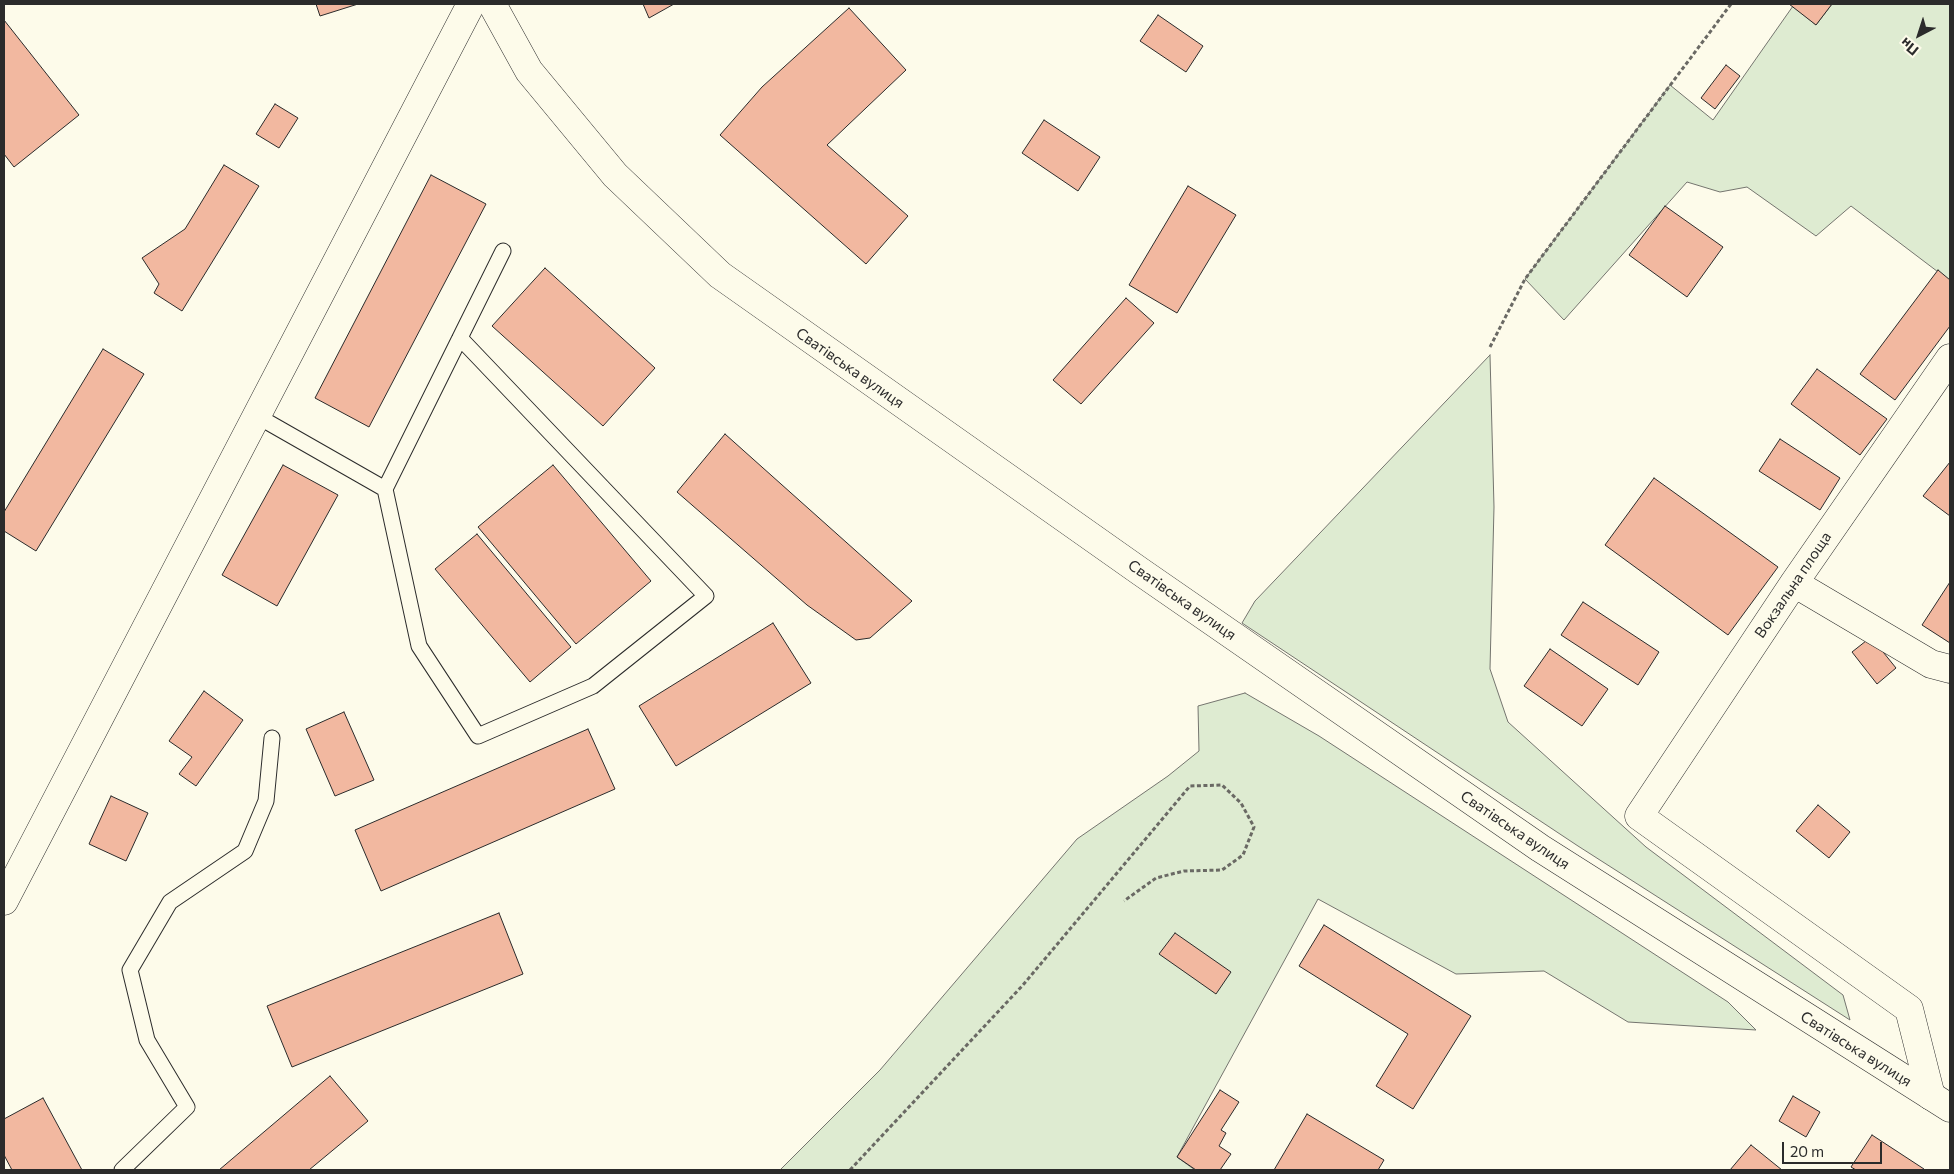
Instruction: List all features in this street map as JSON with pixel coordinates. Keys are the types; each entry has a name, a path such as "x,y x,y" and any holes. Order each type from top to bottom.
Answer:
{"street":[{"path":"4,901 471,4"},
{"name":"Сватівська вулиця","path":"492,4 529,71 615,175 720,275 1253,650 1540,848 1941,1102"},
{"name":"Вокзальна площа","path":"1941,1102 1909,1009 1639,816 1794,583 1950,358"},
{"path":"1794,583 1931,664 1950,669"}],"lane":[{"path":"460,338 706,596 593,686 478,736 419,646 385,488 503,251"},
{"path":"257,416 385,488"},
{"path":"122,1170 187,1107 147,1040 130,970 170,902 245,851 266,802 272,738"}],"path":[{"path":"1490,347 1525,279 1732,4"},
{"path":"850,1170 1023,985 1190,786 1222,785 1241,803 1254,827 1242,856 1222,870 1184,870 1156,878 1124,901"}],"green space":[{"path":"1832,4 1950,4 1950,281 1851,206 1816,236 1747,187 1720,192 1687,182 1564,320 1525,279 1670,85 1713,120 1793,6 1816,25"},
{"path":"1490,355 1494,507 1490,669 1508,722 1646,847 1843,995 1850,1020 1578,846 1242,623 1255,601"},
{"path":"1245,693 1319,736 1728,1002 1756,1030 1628,1022 1544,971 1456,974 1318,899 1177,1157 1195,1170 780,1170 880,1070 1077,839 1168,776 1199,751 1198,706"}],"building":[{"path":"316,4 358,4 320,16"},
{"path":"643,4 674,4 649,18"},
{"path":"1789,4 1832,4 1816,25"},
{"path":"849,8 906,70 827,145 908,216 866,264 720,135 762,87"},
{"path":"1158,15 1203,46 1186,72 1140,41"},
{"path":"4,20 79,115 14,167 4,154"},
{"path":"1726,65 1740,76 1715,109 1701,98"},
{"path":"275,104 298,118 279,148 256,134"},
{"path":"1044,120 1100,157 1078,191 1022,153"},
{"path":"224,165 259,186 182,311 154,293 159,284 142,258 185,229"},
{"path":"431,175 486,204 369,427 315,398"},
{"path":"1188,186 1236,215 1177,313 1129,285"},
{"path":"1665,206 1723,247 1687,297 1629,255"},
{"path":"545,268 655,368 603,426 492,326"},
{"path":"1938,270 1950,280 1950,326 1895,400 1860,374"},
{"path":"1126,298 1154,323 1081,404 1053,380"},
{"path":"103,349 144,374 36,551 4,531 4,512"},
{"path":"1817,369 1887,419 1860,455 1791,404"},
{"path":"725,434 912,601 870,638 856,640 807,605 677,492"},
{"path":"1780,439 1840,478 1820,510 1759,471"},
{"path":"1950,462 1950,516 1923,496"},
{"path":"283,465 338,495 277,606 222,575"},
{"path":"553,465 651,581 576,644 478,527"},
{"path":"1654,478 1778,567 1728,635 1605,545"},
{"path":"477,534 571,647 530,682 435,569"},
{"path":"1950,582 1950,643 1922,625"},
{"path":"1583,602 1659,652 1638,685 1561,635"},
{"path":"773,623 811,683 676,766 639,706"},
{"path":"1871,637 1896,668 1877,684 1852,652"},
{"path":"1550,649 1608,689 1582,726 1524,686"},
{"path":"204,691 243,720 196,786 179,774 192,757 169,741"},
{"path":"344,712 374,780 335,796 306,729"},
{"path":"588,729 615,789 381,891 355,830"},
{"path":"111,796 148,813 126,861 89,844"},
{"path":"1818,805 1850,832 1829,858 1796,831"},
{"path":"499,913 523,974 292,1067 267,1006"},
{"path":"1324,925 1471,1016 1413,1109 1376,1086 1408,1034 1299,966"},
{"path":"1175,933 1231,972 1216,994 1159,954"},
{"path":"330,1076 368,1121 309,1170 219,1170"},
{"path":"1220,1090 1239,1102 1221,1130 1226,1133 1219,1146 1231,1154 1220,1170 1196,1170 1177,1157"},
{"path":"1793,1096 1820,1112 1806,1137 1779,1121"},
{"path":"43,1098 82,1170 12,1170 4,1155 4,1119"},
{"path":"1307,1114 1384,1160 1378,1170 1274,1170"},
{"path":"1872,1135 1924,1169 1856,1170 1851,1167"},
{"path":"1751,1145 1782,1170 1730,1170"}]}
